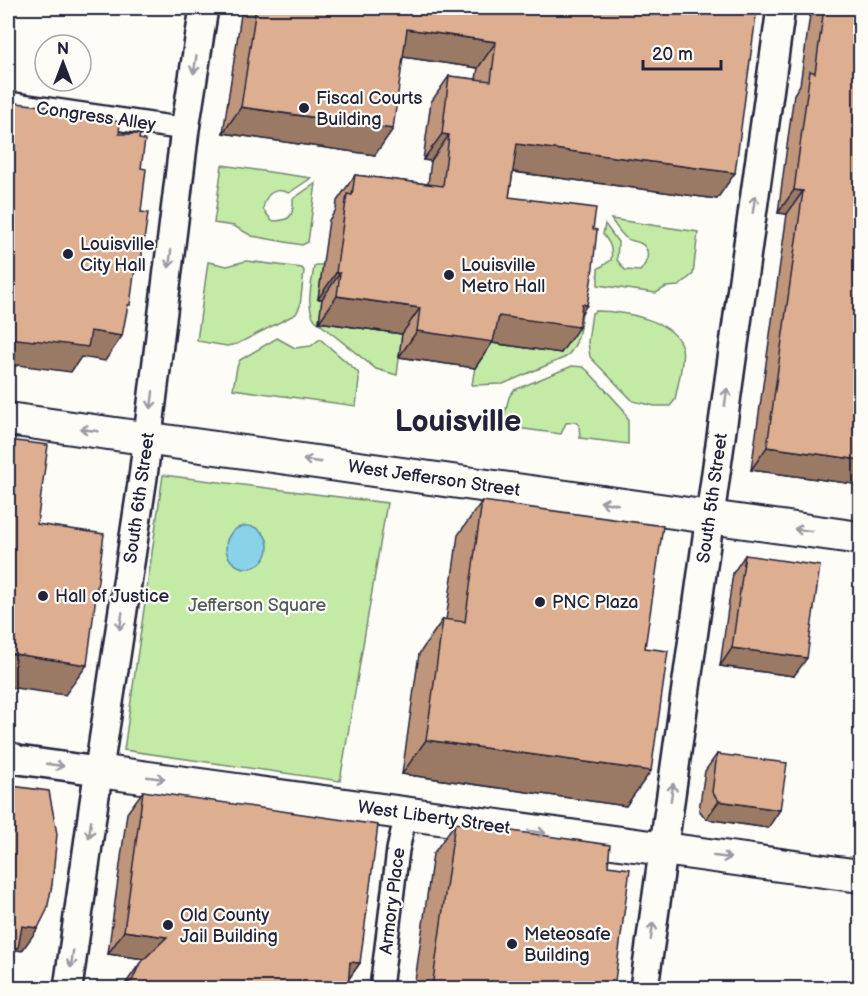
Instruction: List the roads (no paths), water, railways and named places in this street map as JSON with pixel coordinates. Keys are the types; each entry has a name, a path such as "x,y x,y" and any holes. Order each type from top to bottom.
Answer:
{"main road":[{"name":"West Jefferson Street","path":"8,419 861,538"},
{"name":"West Liberty Street","path":"98,771 861,876"}],"street":[{"name":"South 6th Street","path":"68,988 147,438 185,129 204,8"},
{"name":"South 5th Street","path":"644,988 781,8"},
{"name":"Congress Alley","path":"8,103 185,129"},
{"name":"West Liberty Street","path":"9,759 98,771"},
{"name":"Armory Place","path":"381,988 398,850 406,813"}],"water":[{"path":"247,526 262,532 268,547 262,562 247,568 232,562 226,547 232,532"}],"place":[{"name":"Fiscal Courts Building","path":"304,108"},
{"name":"Louisville City Hall","path":"68,254"},
{"name":"Louisville Metro Hall","path":"449,275"},
{"name":"Hall of Justice","path":"43,596"},
{"name":"PNC Plaza","path":"540,602"},
{"name":"Old County Jail Building","path":"168,925"},
{"name":"Meteosafe Building","path":"512,944"}],"district":[{"name":"Louisville","path":"458,421"}],"park label":[{"name":"Jefferson Square","path":"257,605"}]}
